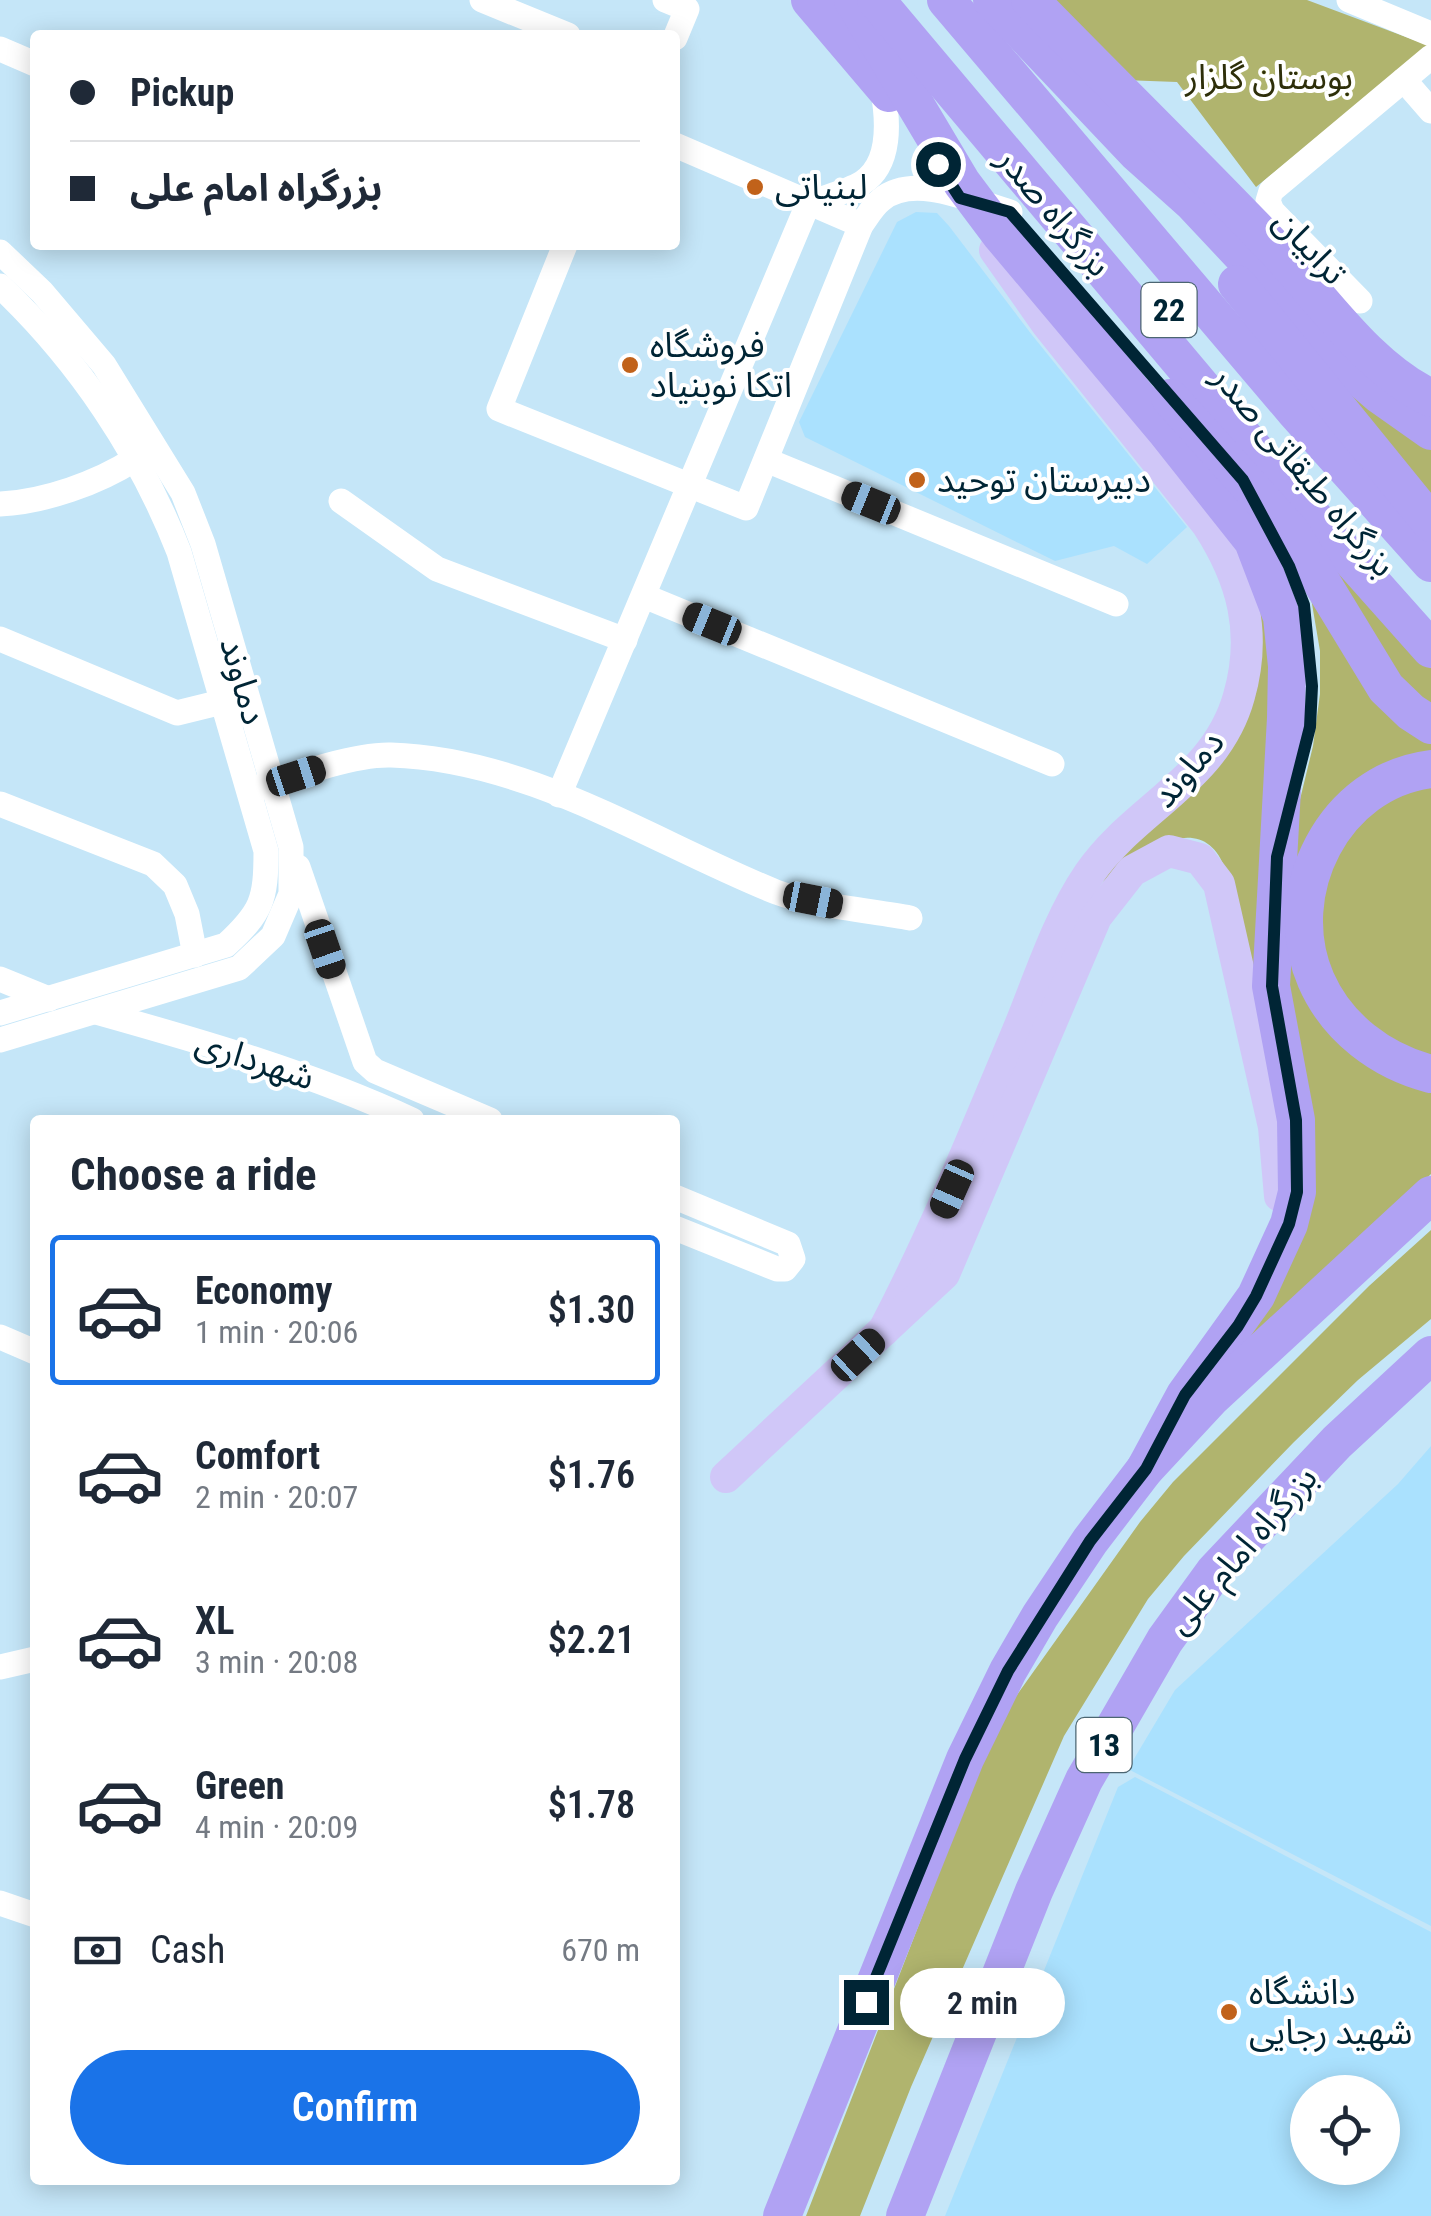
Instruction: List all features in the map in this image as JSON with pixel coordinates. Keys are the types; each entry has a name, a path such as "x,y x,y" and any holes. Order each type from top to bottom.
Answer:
{"highway":[{"path":"810,0 880,86 967,162 1291,532 1386,688 1431,725"},
{"path":"854,0 962,183 1253,541 1282,618 1286,650 1272,986 1296,1120 1297,1192 1289,1224 1256,1296 1185,1395 1146,1469"},
{"name":"بزرگراه صدر","path":"876,0 1274,474 1431,649"},
{"name":"بزرگراه طبقاتی صدر","path":"905,0 1431,621"},
{"name":"بزرگراه صدر","path":"946,0 1294,410 1431,563"},
{"name":"22","path":"992,0 1136,152 1176,211 1431,523"},
{"path":"1030,0 1256,229 1363,346 1388,370 1431,398"},
{"path":"1136,152 1192,202 1344,364 1431,431"},
{"path":"1243,480 1289,566 1304,605 1310,647 1310,727 1277,857"},
{"path":"1431,769 1387,783 1339,819 1317,855 1306,895 1305,916 1315,979 1338,1017 1380,1053 1431,1074"},
{"path":"782,2216 958,1776 1008,1671 1090,1541 1146,1469 1211,1398 1431,1194"},
{"name":"بزرگراه امام علی","path":"905,2216 1034,1891 1084,1780 1165,1640 1215,1571 1337,1442 1431,1356"},
{"path":"1337,1442 1431,1382"}],"main road":[{"name":"دماوند","path":"880,86 1047,324 1224,550 1244,605 1248,660 1238,701 1208,756 1177,790 1106,852 1079,892 922,1257 884,1330"},
{"name":"دماوند","path":"726,1477 944,1274 1096,916 1132,871 1169,851 1200,859 1219,884 1274,1128 1281,1180 1277,1250"}],"street":[{"path":"482,0 556,30"},
{"path":"1350,0 1431,34"},
{"path":"674,3 675,30"},
{"path":"0,49 30,62"},
{"path":"1431,57 1404,80 1431,111"},
{"name":"ترابیان","path":"1360,301 1272,211 1268,201 1272,191 1404,80"},
{"path":"559,795 808,204 864,182 872,173 888,134 880,86"},
{"path":"680,147 861,225"},
{"path":"563,250 500,409 746,508 861,225 883,198 926,189 1010,212"},
{"name":"دماوند","path":"0,252 42,292 104,365 183,493 203,544 235,699 260,787 266,851 266,888 252,921 226,945 0,1013"},
{"name":"دماوند","path":"0,286 84,380 135,459 160,504 235,699"},
{"path":"0,504 19,503 97,479 135,459"},
{"path":"766,460 1116,604"},
{"path":"340,501 437,569 625,640"},
{"path":"644,596 1052,764"},
{"path":"0,639 177,713 235,699"},
{"path":"260,787 319,768 388,755 457,762 559,795 781,894 910,918"},
{"name":"دماوند","path":"0,1040 239,968 273,936 291,894 291,847 260,787"},
{"path":"0,804 153,864 175,885 187,914 195,954"},
{"name":"شهرداری","path":"291,847 365,1062 437,1110 464,1115"},
{"path":"0,979 48,998"},
{"name":"شهرداری","path":"94,1011 350,1092 401,1115"},
{"path":"350,1092 365,1062"},
{"path":"680,1199 788,1244 793,1259 785,1269 778,1269 680,1230"},
{"path":"0,1337 30,1350"},
{"path":"0,1667 30,1660"},
{"path":"0,1902 30,1913"}],"shaded area":[{"path":"916,212 937,213 949,226 1187,527 1147,564 1114,546 1055,561 805,437 799,422 897,222"},
{"path":"1431,1446 1431,1926 1128,1769 1175,1690 1398,1484"},
{"name":"دانشگاه شهید رجایی","path":"1135,1777 1431,1932 1431,2216 945,2216 1118,1787"}],"green space":[{"name":"بوستان گلزار","path":"1051,0 1307,0 1430,46 1256,187 1177,82 1123,80"},
{"path":"1284,309 1431,440 1431,508"},
{"path":"1299,525 1431,663 1431,716 1413,705"},
{"path":"1311,598 1431,735 1431,761 1334,813 1304,971 1431,1083 1431,1174 1190,1401 1289,1261 1291,1027 1283,919 1287,853 1313,746 1320,694 1320,651"},
{"path":"1269,602 1271,1031 1226,871 1214,849 1198,839 1179,838 1159,845 1086,895 1184,793 1255,620"},
{"path":"1431,781 1431,1065 1408,1059 1327,984 1314,900 1359,811"},
{"path":"1431,1230 1431,1319 1358,1380 1294,1442 1148,1599 1064,1736 911,2087 860,2216 806,2216 997,1723 1140,1522 1173,1482 1369,1286"}],"place":[{"name":"لبنیاتی","path":"755,187"},
{"name":"فروشگاه اتکا نوبنیاد","path":"630,365"},
{"name":"دبیرستان توحید","path":"917,480"},
{"name":"دانشگاه شهید رجایی","path":"1229,2012"}],"route":[{"path":"866,2002 965,1759 1008,1671 1090,1541 1146,1469 1185,1395 1238,1326 1289,1224 1297,1192 1296,1120 1272,986 1277,857 1310,727 1312,686 1304,605 1289,566 1243,480 1010,212 960,198 938,164"}]}
